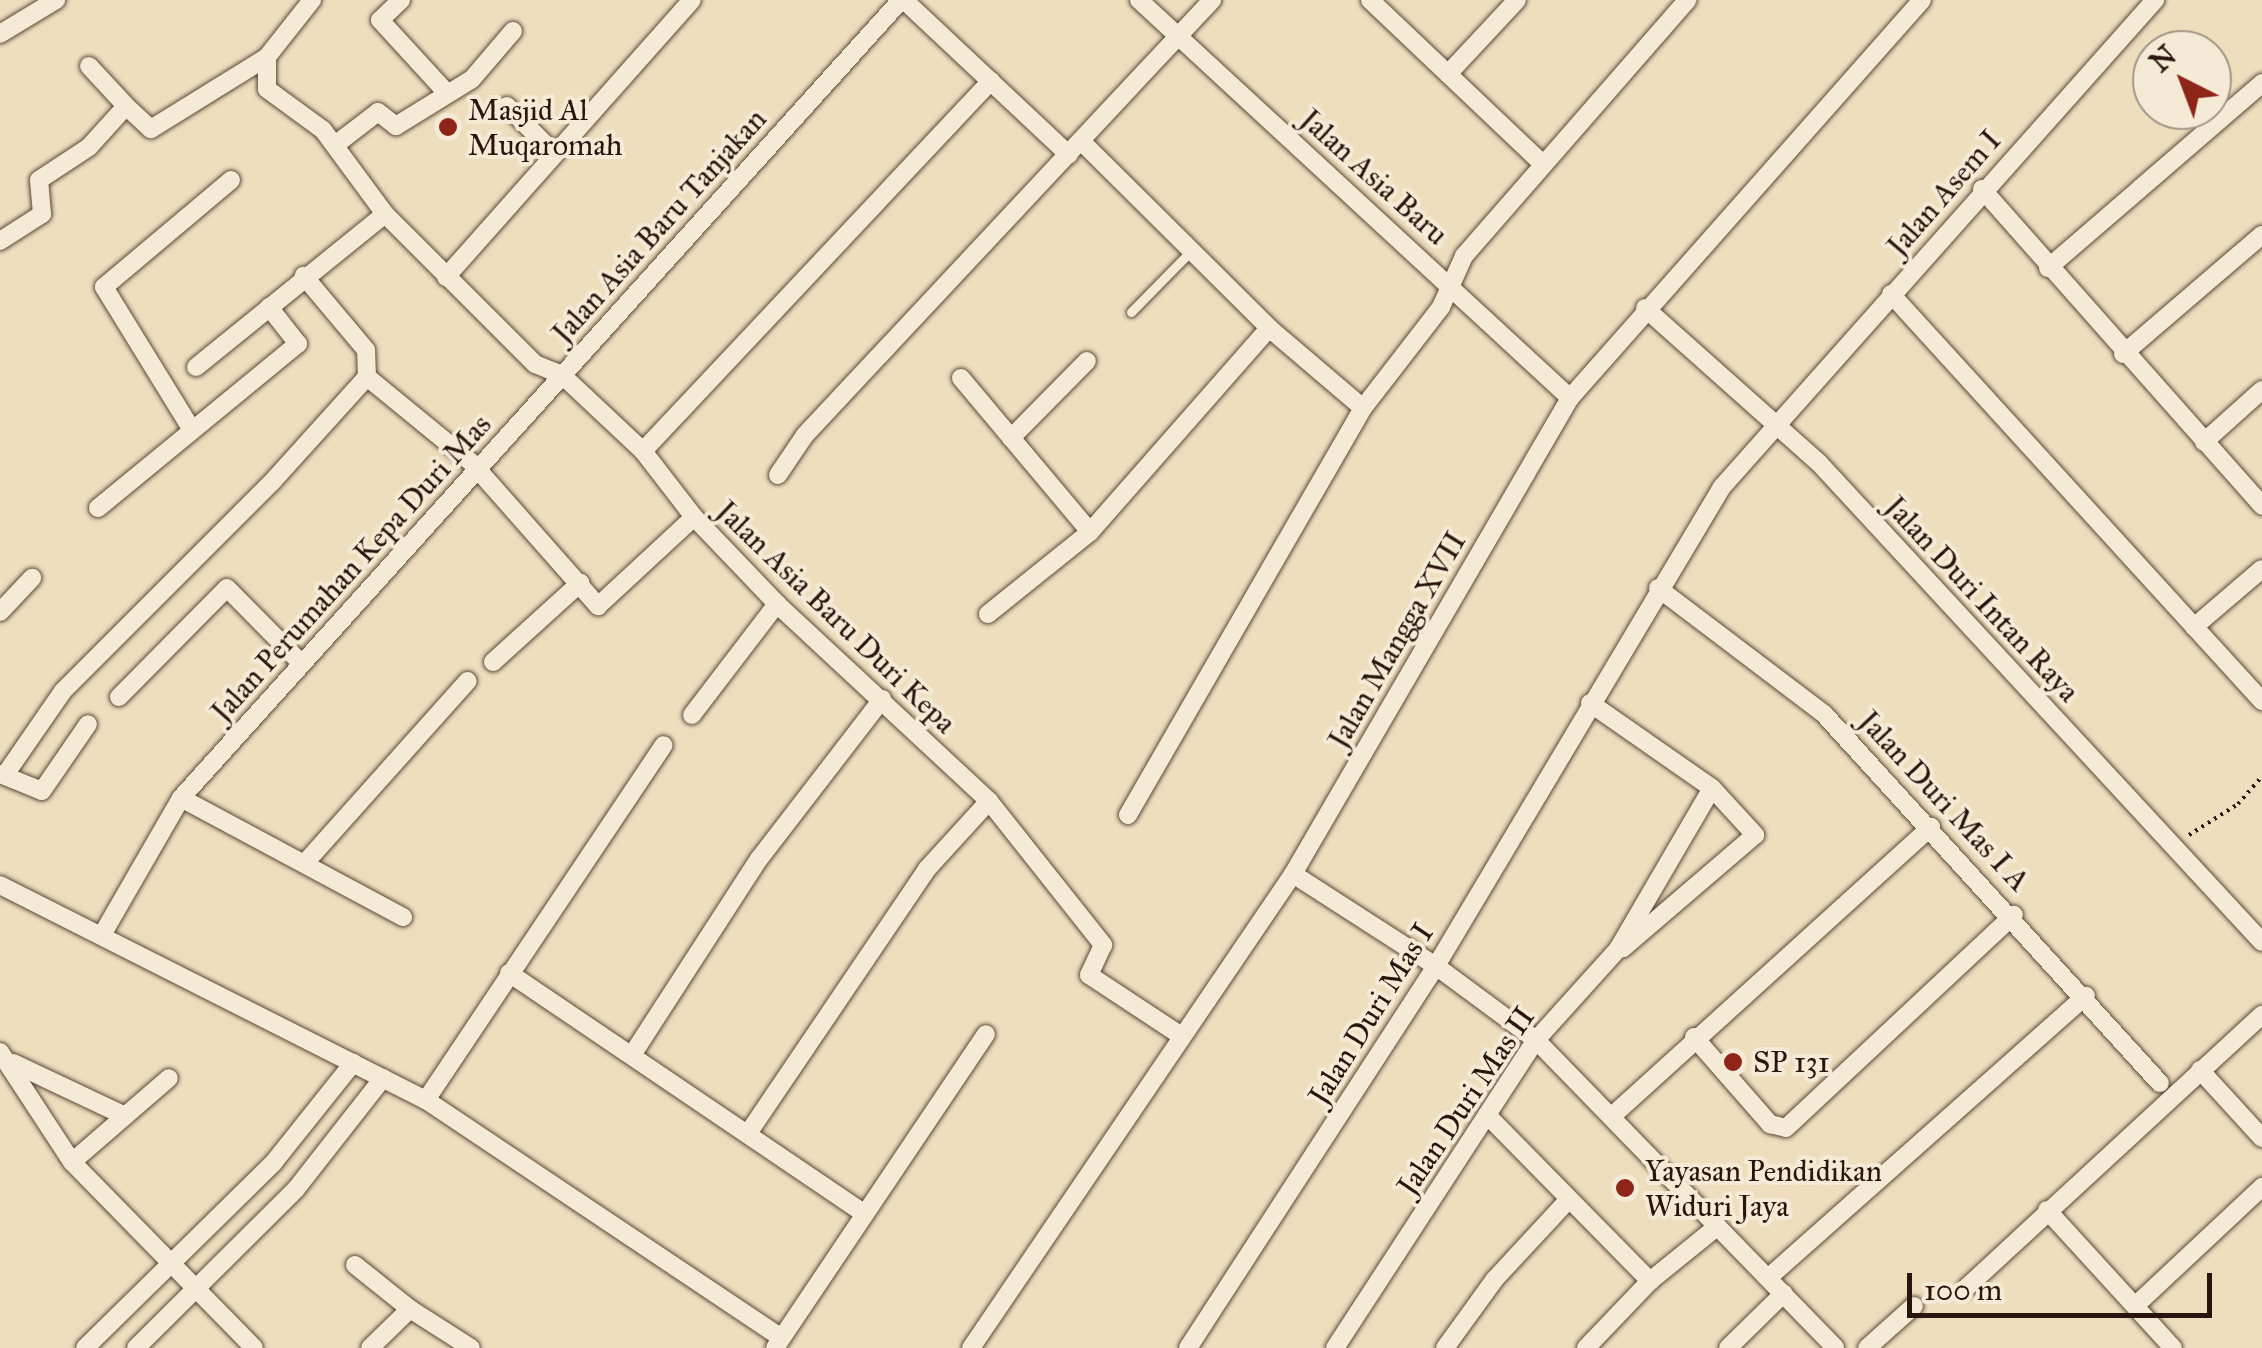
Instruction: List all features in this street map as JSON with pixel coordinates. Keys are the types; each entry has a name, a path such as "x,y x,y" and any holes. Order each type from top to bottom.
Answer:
{"street":[{"path":"0,34 56,0"},
{"path":"89,66 151,129 267,58 312,0"},
{"path":"401,0 380,20 447,93"},
{"path":"446,277 692,0"},
{"name":"Jalan Asia Baru Tanjakan","path":"267,58 267,89 336,145 385,214 536,364 562,374 902,0 991,81 1192,250 1268,328 1363,408"},
{"name":"Jalan Asia Baru","path":"1139,0 1570,398"},
{"path":"778,475 805,435 1212,0"},
{"path":"1448,74 1516,0"},
{"path":"1128,816 1200,682 1363,408 1452,285 1464,256 1687,0"},
{"name":"Jalan Mangga XVII","path":"971,1348 1293,874 1570,398 1922,0"},
{"name":"Jalan Asem I","path":"1775,423 2155,0"},
{"path":"1373,1 1542,162"},
{"path":"336,145 378,112 396,126 472,79 514,31"},
{"path":"643,452 991,81"},
{"path":"2048,268 2262,84"},
{"path":"0,240 42,214 40,180 89,147 126,106"},
{"path":"507,106 554,153"},
{"path":"192,430 104,287 231,180"},
{"path":"1982,189 2123,354 2262,506"},
{"path":"196,366 385,214"},
{"path":"2123,354 2262,235"},
{"path":"88,724 44,790 3,773 63,691 272,482 367,377 366,350 304,276"},
{"path":"1891,294 2262,701"},
{"path":"98,508 298,344 269,307"},
{"name":"Jalan Duri Intan Raya","path":"1646,308 1775,423 2262,942"},
{"path":"988,614 1090,532 1268,328"},
{"path":"1010,438 1087,360"},
{"name":"Jalan Asia Baru Duri Kepa","path":"562,374 643,452 694,517 777,604 989,801 1072,900 1071,912 1103,945 1089,975 1180,1036"},
{"name":"Jalan Perumahan Kepa Duri Mas","path":"102,935 181,798 562,374"},
{"path":"367,377 479,470 596,604 605,604 694,517"},
{"path":"961,378 1090,532"},
{"path":"2204,442 2262,390"},
{"name":"Jalan Duri Mas I","path":"1188,1348 1436,966 1658,588 1722,487 1775,423"},
{"path":"2194,627 2262,570"},
{"path":"0,612 32,578"},
{"path":"493,662 580,583"},
{"path":"119,696 227,588 300,662"},
{"name":"Jalan Duri Mas I A","path":"1658,588 1824,714 2014,915 2160,1082"},
{"path":"692,716 777,604"},
{"path":"305,863 468,681"},
{"path":"632,1055 759,858 882,699"},
{"path":"1590,703 1712,788 1754,831 1753,839 1618,949"},
{"path":"426,1100 664,744"},
{"name":"Jalan Duri Mas II","path":"1334,1348 1536,1040 1618,949 1712,788"},
{"path":"181,798 402,917"},
{"path":"749,1132 927,869 989,801"},
{"path":"1611,1117 1694,1036 1932,827"},
{"path":"1293,874 1436,966 1536,1040 1835,1348"},
{"path":"0,884 426,1100 777,1343 986,1034"},
{"path":"1694,1036 1770,1124 1786,1128 2014,915"},
{"path":"509,973 749,1132 864,1214"},
{"path":"1768,1278 2086,996"},
{"path":"1966,1288 2262,1015"},
{"path":"6,1058 125,1116"},
{"path":"6,1058 72,1162 200,1287 254,1348"},
{"path":"85,1348 274,1162 353,1064"},
{"path":"2200,1070 2262,1138"},
{"path":"72,1162 169,1078"},
{"path":"136,1348 296,1189 383,1078"},
{"path":"1487,1116 1650,1281"},
{"path":"2136,1305 2262,1187"},
{"path":"1445,1348 1494,1280 1569,1199"},
{"path":"2048,1210 2174,1348"},
{"path":"1586,1348 1650,1281 1718,1226"},
{"path":"355,1265 410,1310 471,1348"},
{"path":"1728,1348 1784,1294"},
{"path":"1867,1348 1914,1306"},
{"path":"370,1348 410,1310"}],"lane":[{"path":"1131,312 1192,250"}],"path":[{"path":"2174,847 2238,804 2262,776"}],"place":[{"name":"Masjid Al Muqaromah","path":"448,127"},
{"name":"SP 131","path":"1733,1062"},
{"name":"Yayasan Pendidikan Widuri Jaya","path":"1625,1188"}]}
